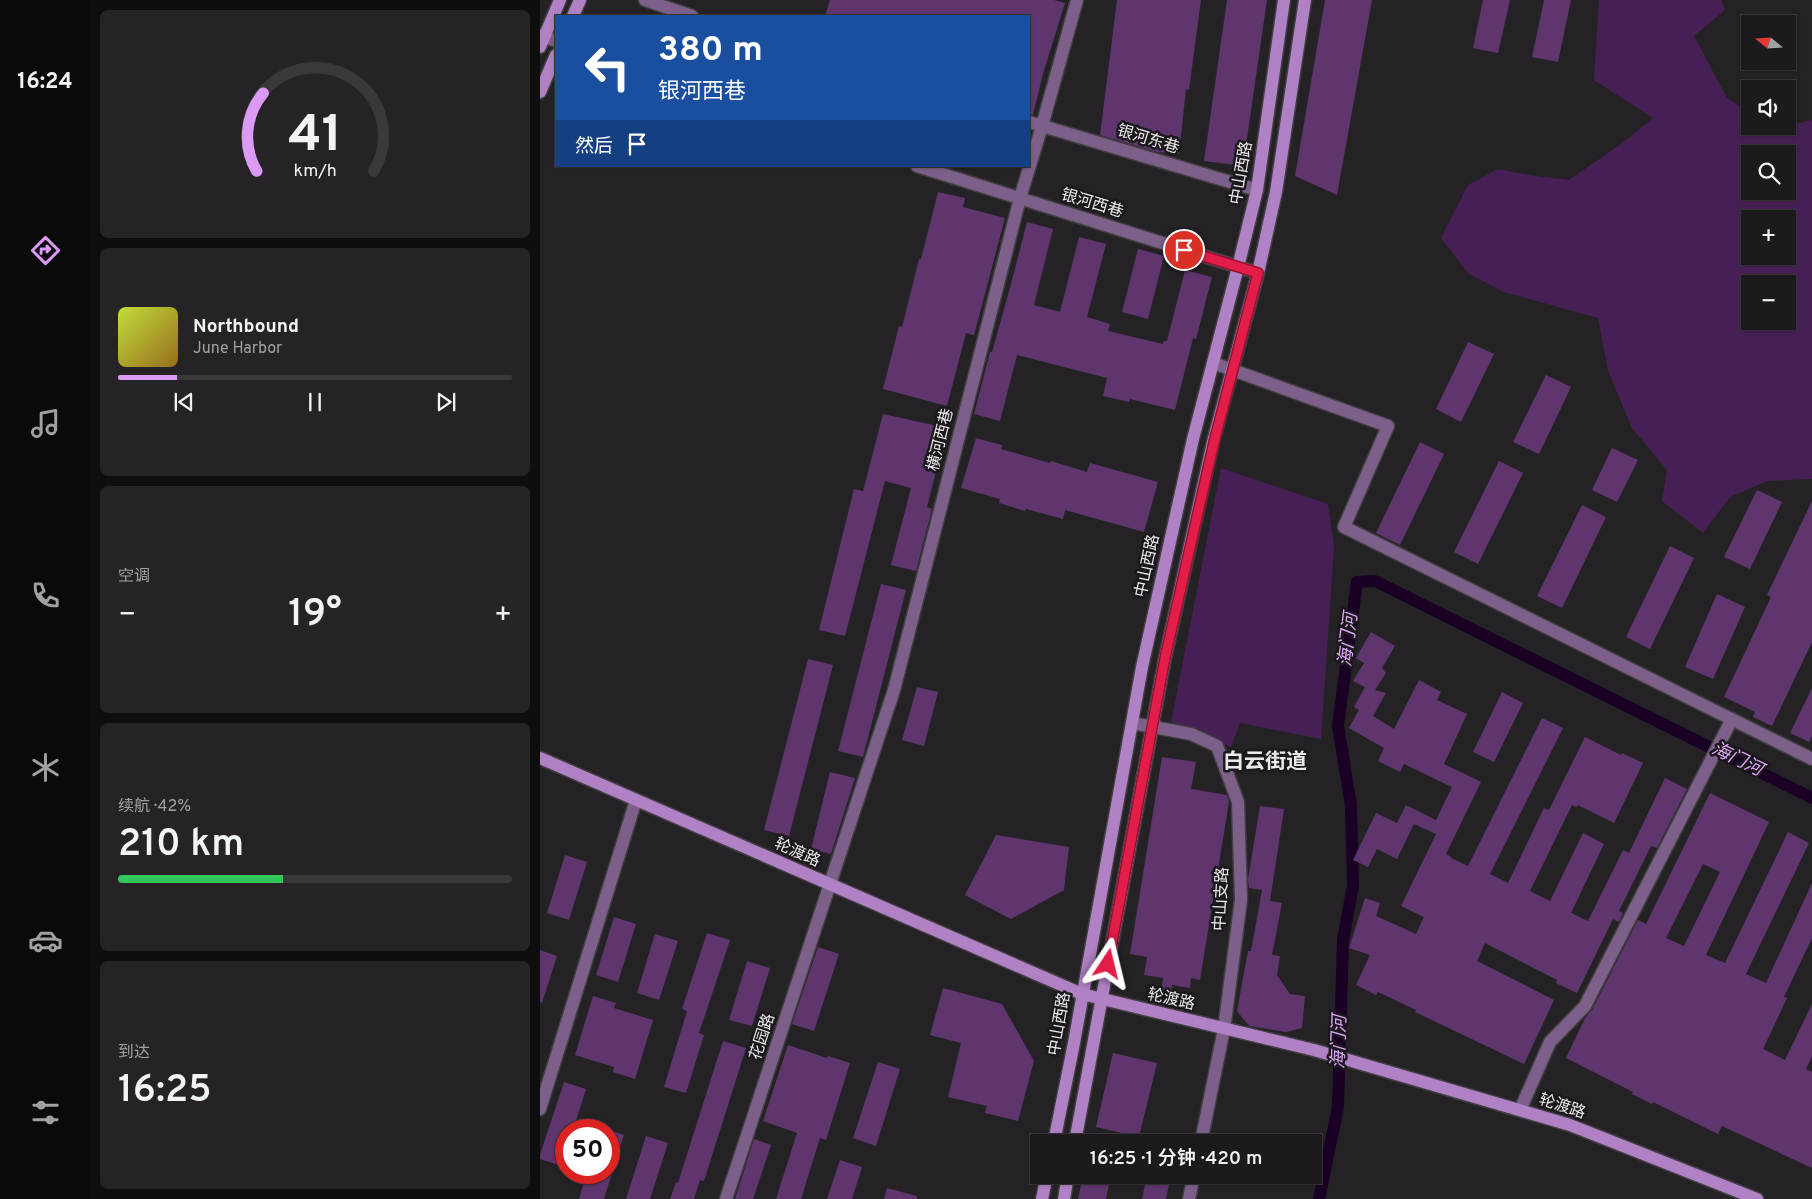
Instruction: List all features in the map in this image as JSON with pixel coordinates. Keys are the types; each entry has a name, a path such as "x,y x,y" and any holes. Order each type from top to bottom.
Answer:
{"main road":[{"path":"545,40 560,0"},
{"path":"573,15 580,0"},
{"name":"中山西路","path":"1056,1134 1142,667 1193,439 1257,190 1284,0"},
{"path":"1077,1134 1165,658 1207,470 1258,273 1276,192 1305,0"},
{"path":"540,92 555,56"},
{"name":"轮渡路","path":"540,758 1082,994 1314,1050 1570,1125 1757,1199"},
{"path":"1042,1199 1045,1184"},
{"path":"1064,1199 1066,1184"}],"street":[{"path":"645,0 689,15"},
{"name":"横河西巷","path":"1030,165 1077,0"},
{"name":"银河东巷","path":"1030,122 1257,190"},
{"name":"银河西巷","path":"919,167 1258,273"},
{"name":"横河西巷","path":"830,885 894,690 1029,167"},
{"path":"1213,363 1388,426 1344,527 1730,723 1812,759"},
{"name":"中山支路","path":"1132,723 1191,734 1217,746 1238,802 1241,900 1224,1029 1203,1134"},
{"path":"1520,1110 1550,1042 1585,1006 1730,723"},
{"path":"540,1109 636,800"},
{"name":"花园路","path":"726,1199 830,885"},
{"path":"1189,1199 1192,1184"}],"shaded area":[{"path":"1599,0 1721,0 1725,10 1694,36 1727,98 1741,107 1741,135 1796,135 1796,124 1812,120 1812,479 1767,481 1730,497 1703,533 1662,501 1667,470 1632,428 1608,371 1598,318 1504,292 1469,274 1441,238 1468,185 1498,169 1569,180 1621,144 1653,118 1594,80"},
{"path":"1221,468 1328,504 1334,546 1321,739 1240,723 1231,747 1171,722"}],"building":[{"path":"830,0 1054,0 1065,3 1043,74 1033,115 1030,114 1030,15 825,15"},
{"path":"1117,0 1201,0 1189,90 1186,89 1179,154 1157,152 1100,135"},
{"path":"1227,0 1267,0 1243,166 1204,161"},
{"path":"1325,0 1372,0 1337,195 1295,176"},
{"path":"1483,0 1510,0 1498,53 1473,48"},
{"path":"1544,0 1571,0 1558,62 1532,57"},
{"path":"938,192 965,198 963,207 1005,218 974,335 966,333 947,406 883,389 899,326 902,327 919,259 921,259"},
{"path":"1027,222 1053,229 1034,305 1060,312 1079,237 1106,244 1087,317 1110,324 1108,331 1163,344 1164,341 1167,341 1185,270 1212,277 1196,339 1193,338 1175,410 1130,399 1129,402 1103,396 1107,378 1017,355 1000,421 974,414"},
{"path":"1138,249 1164,256 1148,319 1122,312"},
{"path":"1468,342 1494,354 1461,422 1436,409"},
{"path":"1546,375 1571,387 1539,454 1513,442"},
{"path":"883,414 947,428 927,507 932,509 916,571 891,565 911,488 885,481 845,636 819,630 854,489 863,491"},
{"path":"976,438 1002,445 1001,449 1087,472 1090,463 1158,482 1144,532 1065,510 1063,519 1026,509 1025,511 999,503 1000,499 961,488"},
{"path":"1420,442 1444,454 1400,545 1376,533"},
{"path":"1612,448 1638,460 1617,502 1592,490"},
{"path":"1499,461 1523,473 1478,564 1454,552"},
{"path":"1757,490 1782,502 1750,569 1724,557"},
{"path":"1812,501 1812,642 1772,726 1753,717 1755,712 1724,697 1771,597 1767,595"},
{"path":"1582,505 1606,517 1562,608 1537,596"},
{"path":"1670,546 1694,558 1650,649 1626,637"},
{"path":"881,584 906,590 863,757 838,751"},
{"path":"1717,594 1745,607 1713,679 1685,667"},
{"path":"1371,632 1395,646 1382,668 1386,673 1375,690 1386,693 1373,716 1394,729 1419,680 1441,692 1437,700 1467,714 1444,764 1481,782 1446,854 1451,858 1468,866 1542,718 1563,728 1490,874 1508,883 1544,808 1549,810 1585,737 1621,755 1622,753 1643,763 1614,823 1578,805 1577,807 1572,805 1530,891 1550,901 1583,833 1604,844 1571,913 1588,921 1623,850 1629,853 1665,778 1687,789 1657,848 1651,846 1619,911 1623,913 1619,922 1613,919 1577,993 1556,983 1557,980 1485,943 1477,961 1554,1000 1524,1064 1415,1012 1416,1010 1378,992 1376,995 1356,985 1370,955 1349,948 1365,898 1380,903 1376,916 1416,934 1424,917 1401,906 1436,834 1414,824 1397,859 1377,849 1368,867 1353,860 1376,813 1397,823 1406,805 1436,820 1452,787 1404,764 1400,772 1378,761 1384,748 1349,728 1359,710 1354,707 1365,687 1353,681 1364,663 1356,658"},
{"path":"808,659 833,665 789,836 764,830"},
{"path":"917,687 938,692 924,746 902,740"},
{"path":"1812,688 1812,736 1809,742 1790,733"},
{"path":"1502,692 1523,703 1494,762 1473,752"},
{"path":"1162,757 1196,762 1191,789 1227,795 1229,802 1200,980 1191,978 1190,988 1172,985 1171,993 1161,991 1163,978 1144,975 1147,957 1130,954"},
{"path":"830,772 855,778 831,854 811,849"},
{"path":"1710,793 1769,822 1706,955 1725,963 1788,832 1809,843 1746,974 1766,983 1812,883 1812,938 1784,997 1787,998 1763,1049 1785,1060 1812,1004 1812,1056 1806,1069 1812,1072 1812,1168 1722,1126 1718,1134 1653,1102 1652,1104 1632,1094 1633,1092 1566,1058 1585,1018 1592,1010 1638,920 1646,924","holes":["1703,864 1720,872 1684,946 1666,938"]},
{"path":"1260,806 1284,809 1270,901 1282,903 1272,955 1280,956 1277,975 1290,994 1305,996 1302,1028 1286,1032 1249,1026 1237,1011 1248,951 1251,951 1262,890 1249,888 1248,879"},
{"path":"996,835 1069,847 1064,890 1011,919 965,895"},
{"path":"565,855 587,862 569,920 547,913"},
{"path":"614,917 636,924 618,982 596,975"},
{"path":"707,933 730,940 699,1033 704,1035 686,1093 664,1087 687,1011 682,1009"},
{"path":"655,934 678,941 659,1000 637,993"},
{"path":"818,947 839,954 814,1031 792,1024"},
{"path":"540,950 557,956 542,1003 540,1002"},
{"path":"747,961 770,968 752,1026 729,1020"},
{"path":"943,988 1002,1004 1034,1061 1018,1121 985,1113 987,1106 948,1097 961,1043 930,1035"},
{"path":"593,996 616,1003 614,1008 653,1020 635,1079 613,1072 614,1067 575,1055"},
{"path":"723,1041 746,1048 704,1181 700,1180 694,1199 670,1199 676,1182 678,1183"},
{"path":"788,1045 827,1058 828,1056 850,1063 826,1140 820,1138 801,1199 776,1199 797,1133 763,1121"},
{"path":"1113,1053 1157,1063 1140,1134 1126,1134 1096,1127"},
{"path":"878,1062 900,1069 876,1146 853,1138"},
{"path":"564,1082 586,1089 576,1119 555,1119 555,1164 540,1159"},
{"path":"620,1134 624,1135 620,1148"},
{"path":"646,1136 668,1143 650,1199 626,1199"},
{"path":"754,1139 771,1145 753,1199 735,1199"},
{"path":"840,1160 862,1167 852,1199 827,1199"},
{"path":"583,1184 609,1184 604,1199 579,1199"},
{"path":"1081,1184 1109,1184 1106,1199 1078,1199"},
{"path":"1145,1184 1169,1184 1166,1199 1142,1199"},
{"path":"887,1188 917,1196 917,1199 884,1199"}],"waterway":[{"name":"海门河","path":"1319,1199 1338,1107 1343,940 1353,885 1351,805 1338,726 1357,582 1375,581 1812,798"}],"district":[{"name":"白云街道","path":"1265,762"}],"route":[{"path":"1108,964 1165,658 1214,442 1258,273 1184,250"}]}
